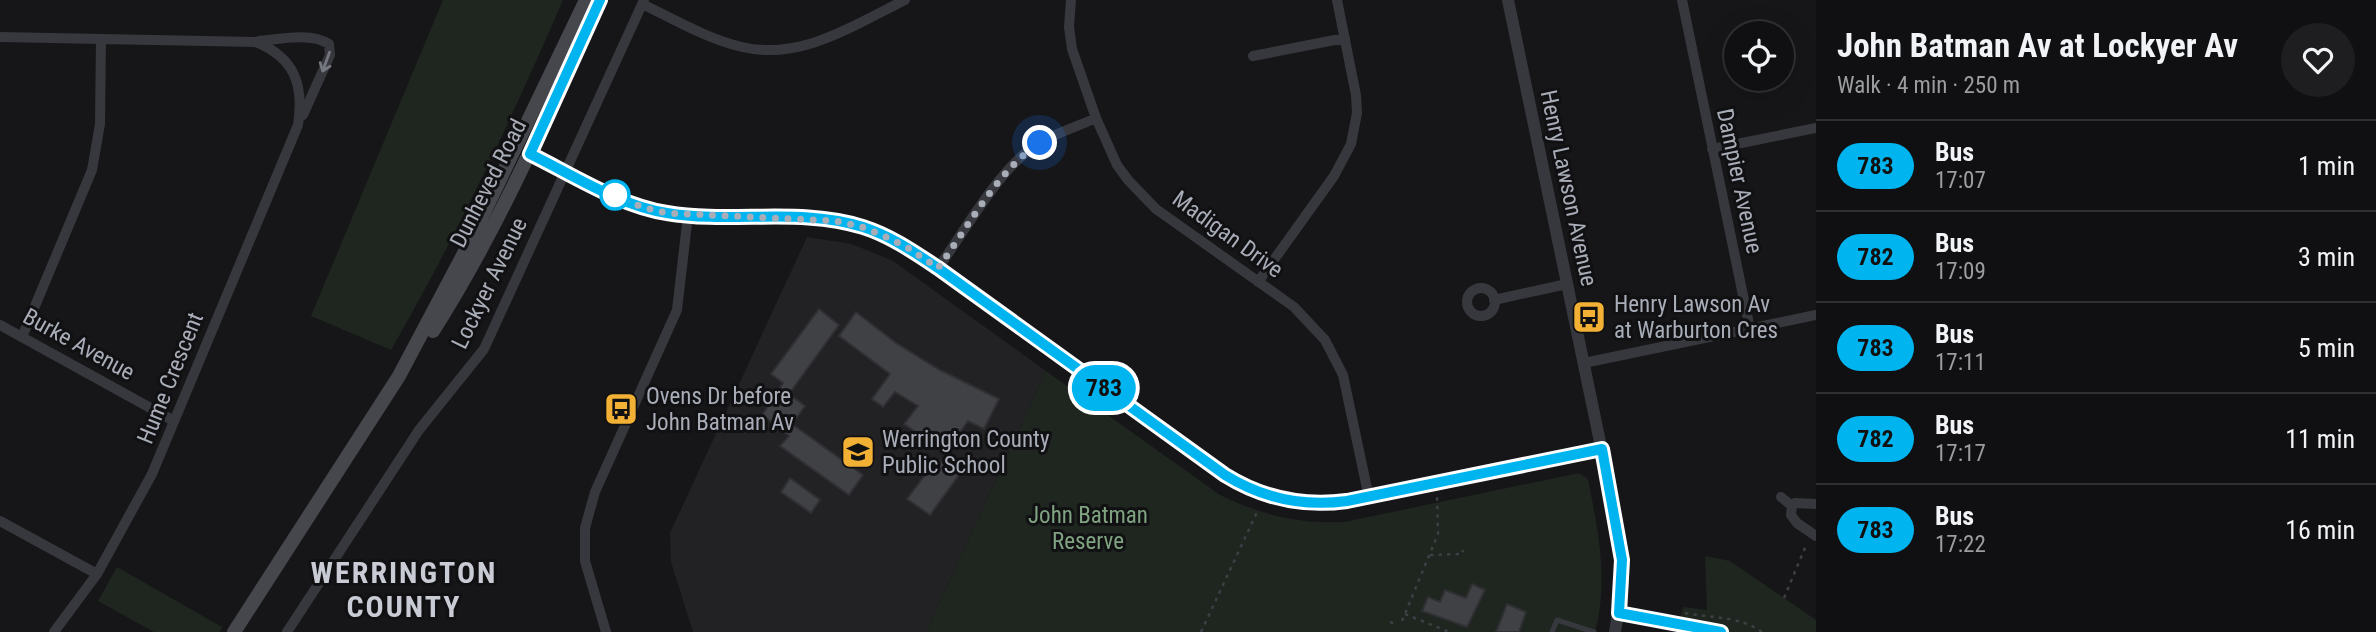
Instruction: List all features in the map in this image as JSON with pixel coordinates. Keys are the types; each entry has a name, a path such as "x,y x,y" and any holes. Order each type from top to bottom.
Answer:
{"main road":[{"name":"Dunheved Road","path":"234,632 399,376 454,274 586,0"},
{"name":"Dunheved Road","path":"399,376 417,356 460,287 530,154 600,0"},
{"path":"501,179 530,154 528,121"}],"street":[{"path":"643,2 729,43 775,51 825,39 905,0"},
{"name":"Madigan Drive","path":"1071,0 1069,27 1072,49 1096,118 1118,165 1136,191 1156,209 1306,318 1332,351 1343,375 1369,498"},
{"path":"1258,282 1334,176 1351,144 1357,113 1356,95 1337,0"},
{"name":"Henry Lawson Avenue","path":"1508,0 1602,449 1622,560 1619,613 1615,632"},
{"name":"Dampier Avenue","path":"1682,0 1750,329"},
{"name":"Lockyer Avenue","path":"287,632 419,430 484,349 643,2"},
{"name":"Hume Crescent","path":"0,37 256,42 318,39 329,44 330,55 152,474 97,575 54,632"},
{"path":"1253,56 1345,38"},
{"path":"22,337 92,170 100,124 101,39"},
{"name":"Hume Crescent","path":"256,42 279,56 293,71 300,87 298,125"},
{"path":"938,268 1004,175 1018,160 1040,143 1096,118"},
{"path":"1712,149 1816,128"},
{"path":"530,154 642,207 666,213 836,221 884,236 905,246 938,268 1233,480 1259,492 1297,502 1332,503 1369,498 1602,449"},
{"path":"606,632 585,561 585,528 595,492 677,310 688,215"},
{"path":"1494,300 1567,284"},
{"path":"1584,363 1816,315"},
{"name":"Burke Avenue","path":"0,325 174,421"},
{"path":"1781,497 1792,506"},
{"path":"1792,506 1800,502 1816,503"},
{"path":"1792,506 1793,519 1814,535"},
{"path":"0,521 97,575"},
{"path":"1619,613 1682,618"}],"lane":[{"path":"1682,618 1722,632"},
{"path":"1552,632 1557,620 1594,632"}],"path":[{"path":"1402,621 1438,534 1436,483"},
{"path":"1201,632 1258,510"},
{"path":"1784,598 1814,535"},
{"path":"1430,555 1462,554 1462,550"},
{"path":"1405,614 1449,632"},
{"path":"1682,618 1716,616 1754,625 1762,632"},
{"path":"1390,622 1398,625"}],"shaded area":[{"name":"Werrington County Public School","path":"807,237 852,244 893,261 1046,371 926,632 693,632 671,562 670,533"}],"green space":[{"path":"443,0 563,0 482,178 391,350 311,316"},
{"name":"John Batman Reserve","path":"1046,371 1220,495 1280,517 1344,522 1579,473 1588,479 1602,574 1595,632 926,632"},
{"path":"1705,556 1730,561 1816,620 1816,632 1678,632 1683,607 1707,610"},
{"path":"117,567 222,627 220,632 154,632 98,601"}],"building":[{"path":"819,309 839,325 789,394 805,406 792,424 863,475 849,495 780,446 789,436 762,415 783,383 771,374"},
{"path":"856,312 896,343 940,370 999,399 984,429 968,421 956,438 952,435 943,451 904,424 918,406 895,392 883,407 872,399 890,374 839,336"},
{"path":"937,459 959,475 930,515 907,499"},
{"path":"790,478 820,500 811,513 781,492"},
{"path":"1472,584 1485,590 1467,627 1422,611 1428,597 1440,602 1445,590 1466,598"},
{"path":"1507,604 1526,612 1519,632 1496,632"}],"bus line":[{"name":"783","path":"600,0 530,154 618,197 666,213 819,219 862,227 884,236 905,246 938,268 1225,475 1251,489 1278,498 1297,502 1332,503 1369,498 1602,449 1620,538 1623,583 1619,613 1721,632"}],"place":[{"name":"Henry Lawson Av at Warburton Cres","path":"1589,317"},
{"name":"Ovens Dr before John Batman Av","path":"621,409"},
{"name":"Werrington County Public School","path":"858,452"}],"district":[{"name":"WERRINGTON COUNTY","path":"404,590"}],"route":[{"path":"615,195 642,207 666,213 819,219 850,224 905,246 938,268 1004,175 1040,143"}]}
